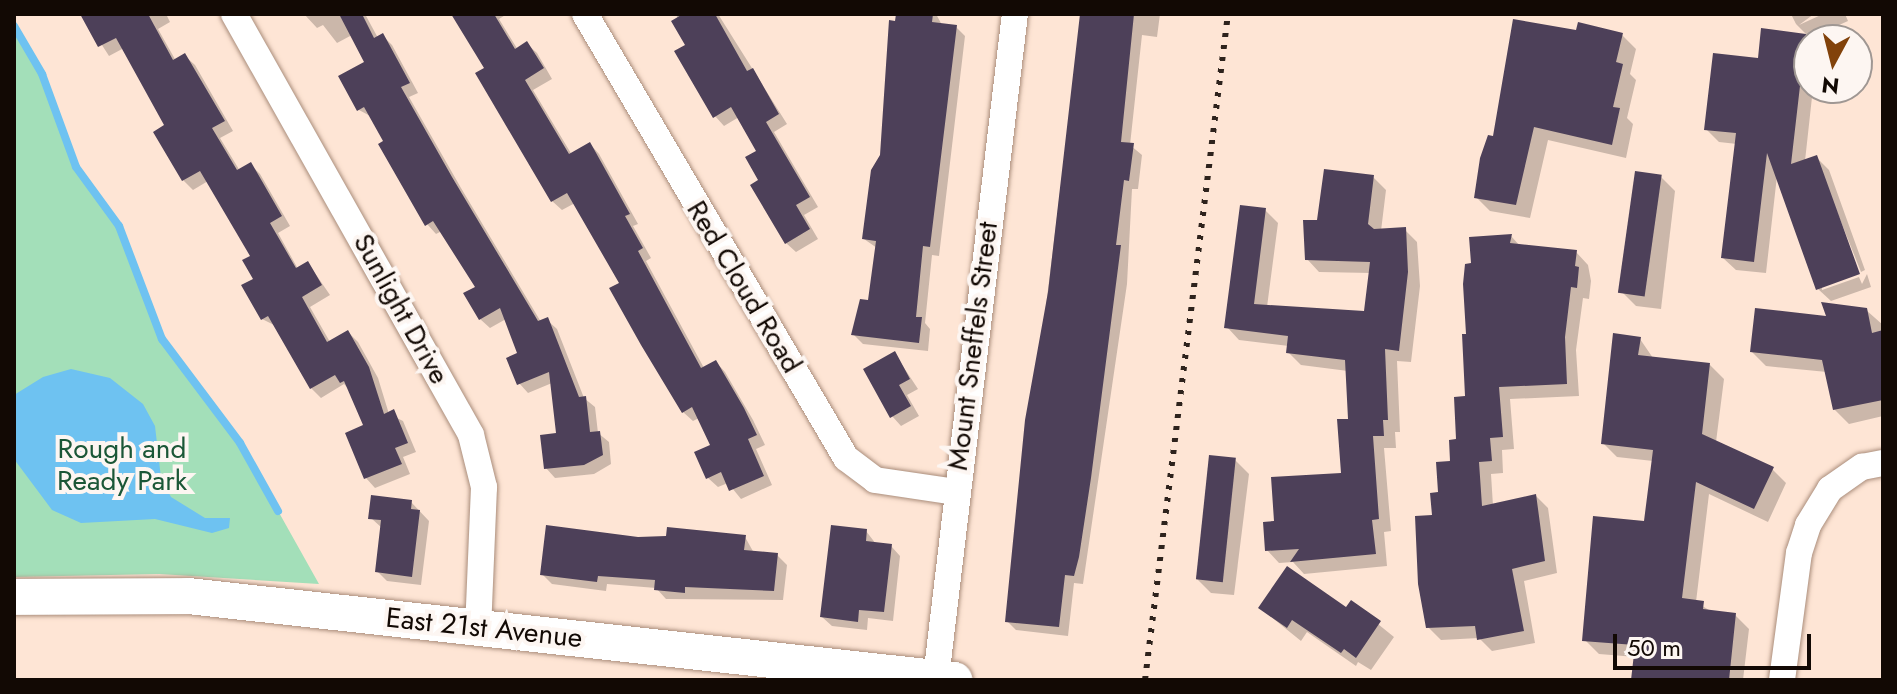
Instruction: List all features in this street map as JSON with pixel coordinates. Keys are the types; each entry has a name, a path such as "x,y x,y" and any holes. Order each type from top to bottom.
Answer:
{"street":[{"name":"Sunlight Drive","path":"234,14 471,435 484,487 478,628"},
{"name":"Red Cloud Road","path":"585,14 846,458 875,480 955,492"},
{"name":"Mount Sneffels Street","path":"945,679 955,492 1015,14"},
{"path":"1782,680 1799,553 1808,525 1830,489 1862,467 1883,463"},
{"name":"East 21st Avenue","path":"14,597 188,596 945,679"}],"green space":[{"name":"Rough and Ready Park","path":"14,26 42,74 76,167 119,226 162,339 240,443 319,584 159,574 14,577"}],"water":[{"path":"71,369 110,378 143,404 155,426 161,478 171,497 205,518 230,518 229,528 212,533 155,519 81,523 52,510 14,459 14,395 43,377"}],"building":[{"path":"80,14 148,14 173,60 185,53 225,121 212,128 237,170 251,162 282,216 270,223 296,268 308,261 322,285 302,297 327,342 348,330 369,367 384,414 394,409 408,443 395,448 402,464 364,479 345,433 363,425 344,381 340,383 335,375 310,389 268,316 261,320 241,285 253,279 242,260 250,256 200,171 182,181 153,132 164,125 116,38 98,47"},
{"path":"339,14 362,14 374,38 383,33 410,83 401,87 452,177 538,321 548,317 579,397 586,396 590,432 600,431 603,455 584,465 544,469 540,435 556,433 549,372 517,385 506,358 517,353 500,308 479,320 463,293 475,287 433,221 425,226 378,144 383,141 364,107 357,111 338,76 364,62"},
{"path":"451,14 494,14 515,49 527,41 544,68 525,80 569,154 590,142 630,214 625,216 643,248 638,251 701,368 716,360 744,408 757,435 748,439 764,476 729,491 721,472 706,479 694,452 710,445 692,407 682,413 641,345 609,288 619,283 567,193 551,202 475,73 484,68"},
{"path":"683,14 715,14 747,71 753,68 779,114 766,122 810,197 796,205 810,229 785,244 750,185 758,180 745,157 756,151 731,107 713,118 674,51 685,45 671,21"},
{"path":"896,14 933,14 932,22 957,25 930,247 923,246 916,317 922,317 919,343 851,335 860,299 868,300 876,241 862,239 871,170 880,155 889,20 895,21"},
{"path":"1080,14 1134,14 1121,142 1134,143 1129,181 1124,180 1116,245 1121,245 1079,557 1074,576 1065,575 1059,627 1005,622 1025,420 1048,292"},
{"path":"1513,19 1576,30 1578,22 1623,33 1616,62 1623,64 1613,107 1620,108 1612,145 1534,127 1516,205 1474,198 1480,158 1488,135 1493,136"},
{"path":"1761,28 1793,32 1793,104 1798,104 1791,164 1817,155 1860,274 1816,290 1767,153 1754,262 1721,258 1736,133 1704,130 1713,53 1758,58"},
{"path":"1324,169 1374,175 1368,224 1374,229 1406,227 1408,272 1399,351 1385,349 1388,420 1383,420 1384,436 1373,436 1379,519 1372,520 1376,554 1290,562 1299,549 1265,551 1263,522 1274,521 1271,477 1341,473 1337,419 1348,419 1345,360 1286,353 1288,336 1224,328 1240,205 1266,208 1254,304 1364,311 1370,262 1305,260 1303,220 1317,220"},
{"path":"1635,171 1662,175 1645,297 1618,293"},
{"path":"1512,234 1510,243 1577,250 1575,266 1579,267 1577,288 1571,287 1565,337 1567,384 1499,387 1503,437 1490,438 1492,461 1479,462 1482,506 1536,494 1545,561 1512,569 1524,631 1477,640 1475,626 1426,628 1418,584 1415,516 1432,515 1430,493 1438,492 1436,462 1450,461 1449,440 1456,439 1454,397 1465,396 1463,284 1465,264 1471,263 1469,237"},
{"path":"1821,302 1867,308 1872,333 1883,330 1883,400 1833,410 1822,360 1750,352 1755,308 1826,316"},
{"path":"1613,333 1641,337 1638,355 1710,363 1702,434 1774,467 1754,509 1696,482 1682,598 1704,601 1703,609 1736,613 1729,680 1631,680 1635,645 1582,641 1593,516 1644,521 1653,450 1601,444"},
{"path":"895,351 910,379 899,385 911,406 890,418 863,369"},
{"path":"1209,455 1236,458 1223,582 1196,579"},
{"path":"371,495 412,500 411,509 420,510 412,577 375,572 381,520 368,519"},
{"path":"546,525 638,537 666,536 667,527 746,535 744,550 778,553 774,591 685,587 685,593 654,590 655,580 598,576 597,582 540,575"},
{"path":"831,525 867,529 866,541 892,544 884,612 859,610 858,622 820,617"},
{"path":"1287,566 1346,607 1351,600 1381,621 1356,658 1344,649 1341,653 1292,620 1287,628 1258,608"}],"waterway":[{"path":"14,26 42,74 76,167 119,226 162,339 240,443 278,511"}],"railway":[{"path":"1145,680 1228,14"}]}
